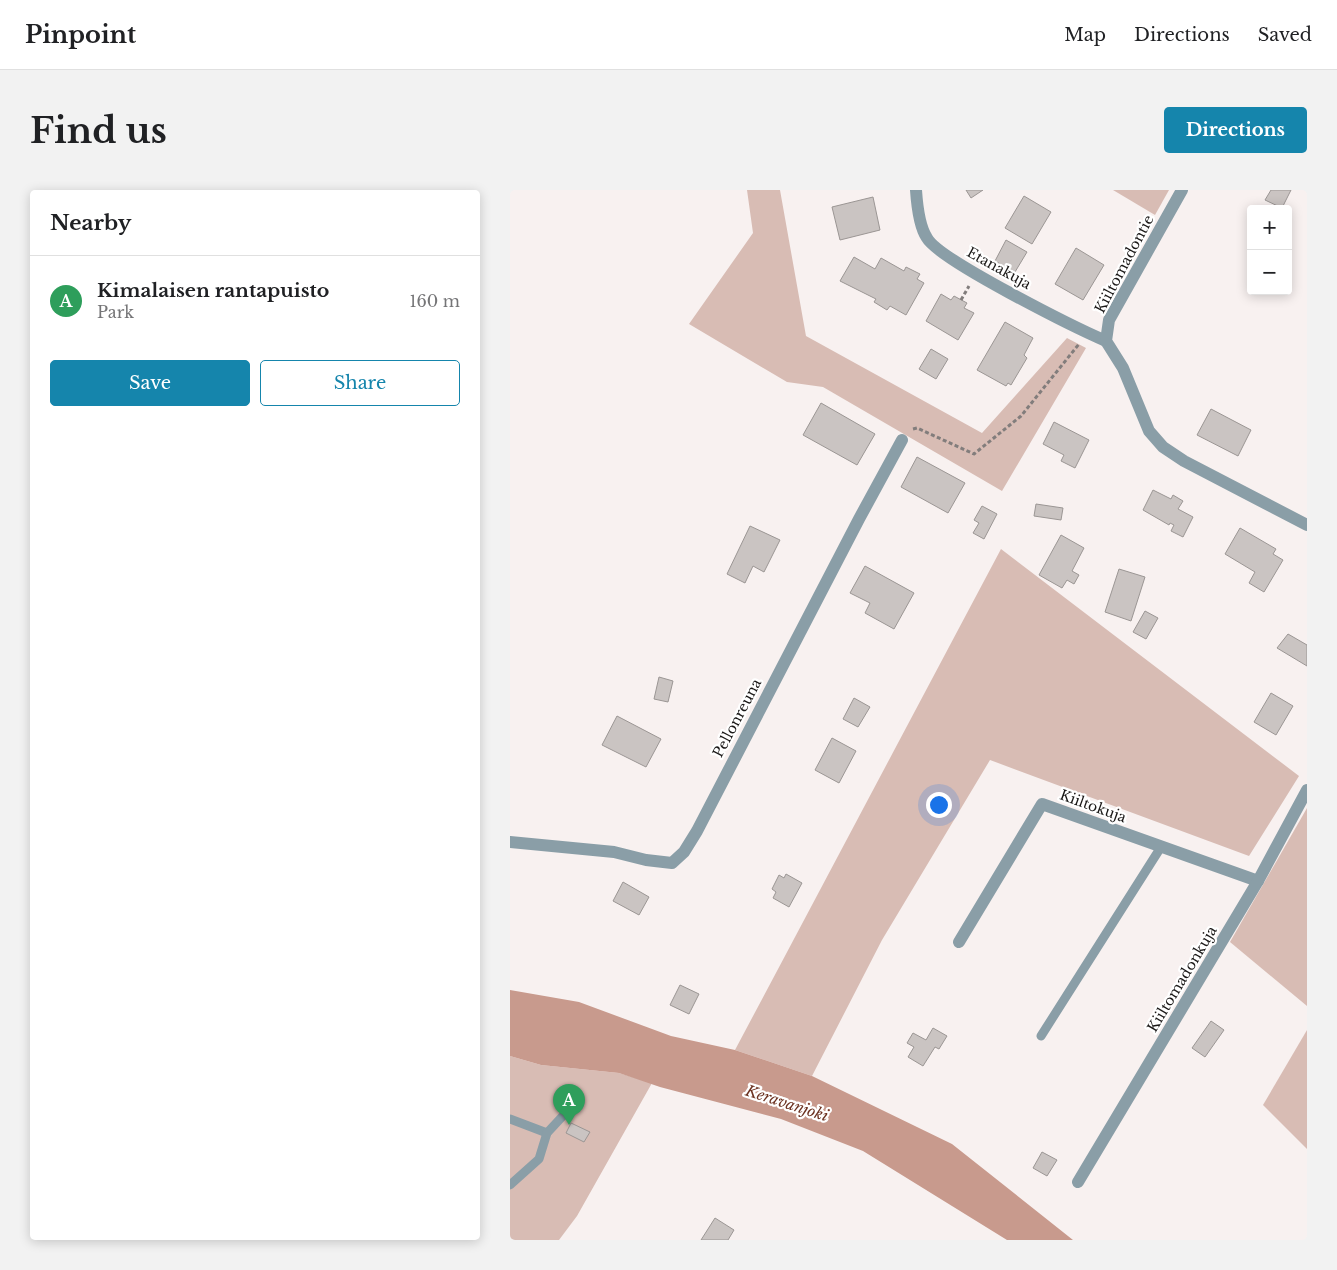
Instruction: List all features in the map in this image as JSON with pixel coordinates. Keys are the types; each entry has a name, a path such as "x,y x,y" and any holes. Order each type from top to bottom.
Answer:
{"street":[{"name":"Etanakuja","path":"916,190 922,228 927,240 941,253 1087,333 1106,341"},
{"name":"Kiiltomadontie","path":"1106,341 1109,320 1182,190"},
{"path":"1106,341 1123,368 1149,431 1163,447 1184,461 1307,525"},
{"name":"Pellonreuna","path":"510,842 614,852 646,860 672,863 684,852 697,831 837,560 902,440"},
{"name":"Kiiltomadonkuja","path":"1078,1182 1258,881 1307,790"},
{"name":"Kiiltokuja","path":"959,942 1042,804 1258,881"}],"lane":[{"path":"1041,1036 1161,847"},
{"path":"510,1184 539,1159 547,1133 573,1105"},
{"path":"510,1119 547,1133"}],"path":[{"path":"902,440 908,431 917,428 974,454 1021,416 1087,333"}],"shaded area":[{"path":"747,190 780,190 806,336 982,433 1067,338 1086,348 1002,491 823,387 787,382 689,324 753,233"},
{"path":"1113,190 1169,190 1155,215"},
{"path":"1001,549 1299,776 1249,856 990,760 882,940 812,1076 735,1050"},
{"path":"1307,808 1307,1006 1230,942"},
{"path":"1307,1030 1307,1149 1263,1105"},
{"path":"510,1056 541,1065 619,1073 652,1083 577,1216 559,1240 510,1240"}],"water":[{"name":"Keravanjoki","path":"510,990 579,1002 671,1036 735,1050 812,1076 952,1144 1073,1240 1007,1240 863,1151 781,1119 660,1087 619,1073 541,1065 510,1056"}],"building":[{"path":"966,190 983,190 971,198"},
{"path":"1271,190 1291,190 1284,205 1276,205 1265,200"},
{"path":"1024,196 1051,212 1032,244 1005,228"},
{"path":"873,197 880,230 840,240 832,207"},
{"path":"1006,240 1027,252 1015,272 995,261"},
{"path":"1076,248 1104,265 1083,300 1055,284"},
{"path":"854,257 875,269 881,258 904,271 906,267 920,274 917,279 924,283 906,315 890,306 887,310 874,302 876,299 840,281"},
{"path":"941,294 951,300 954,296 967,303 964,308 974,313 958,340 926,321"},
{"path":"1005,322 1033,338 1024,355 1027,358 1011,385 1008,383 1006,386 977,370"},
{"path":"931,349 948,359 936,379 919,369"},
{"path":"821,403 875,434 857,465 803,435"},
{"path":"1211,409 1251,430 1238,456 1197,435"},
{"path":"1054,422 1089,440 1075,468 1061,461 1064,455 1043,444"},
{"path":"917,457 965,483 948,513 901,487"},
{"path":"1153,490 1171,499 1173,495 1183,501 1178,509 1193,517 1183,537 1171,531 1174,525 1170,523 1169,525 1143,510"},
{"path":"1036,504 1063,508 1061,520 1034,516"},
{"path":"982,506 997,514 984,539 973,533 979,523 974,520"},
{"path":"750,526 780,540 764,572 753,566 745,583 727,574"},
{"path":"1240,528 1276,549 1273,554 1283,560 1264,592 1249,583 1255,572 1225,554"},
{"path":"1061,535 1084,548 1072,571 1079,575 1074,584 1067,580 1062,588 1039,575"},
{"path":"865,566 914,593 894,629 865,613 870,603 850,593"},
{"path":"1119,569 1145,577 1131,621 1105,612"},
{"path":"1145,611 1158,618 1146,639 1133,632"},
{"path":"1288,634 1307,645 1307,666 1277,648"},
{"path":"659,677 673,681 668,702 654,699"},
{"path":"1271,693 1293,706 1276,735 1254,722"},
{"path":"854,698 870,707 858,727 843,719"},
{"path":"617,716 661,739 646,767 602,745"},
{"path":"832,738 856,751 839,783 815,770"},
{"path":"786,874 802,883 789,907 773,898 776,892 772,889 779,875 784,878"},
{"path":"623,882 649,897 639,915 613,901"},
{"path":"680,985 699,994 689,1014 670,1005"},
{"path":"1211,1021 1224,1030 1205,1057 1192,1048"},
{"path":"933,1028 947,1036 939,1049 935,1047 923,1066 908,1057 914,1047 907,1043 913,1033 926,1040"},
{"path":"571,1123 590,1132 584,1142 566,1133"},
{"path":"1042,1152 1057,1160 1047,1176 1033,1168"},
{"path":"715,1218 734,1230 728,1240 701,1240"}],"place":[{"name":"Kimalaisen rantapuisto","path":"569,1125"}]}
